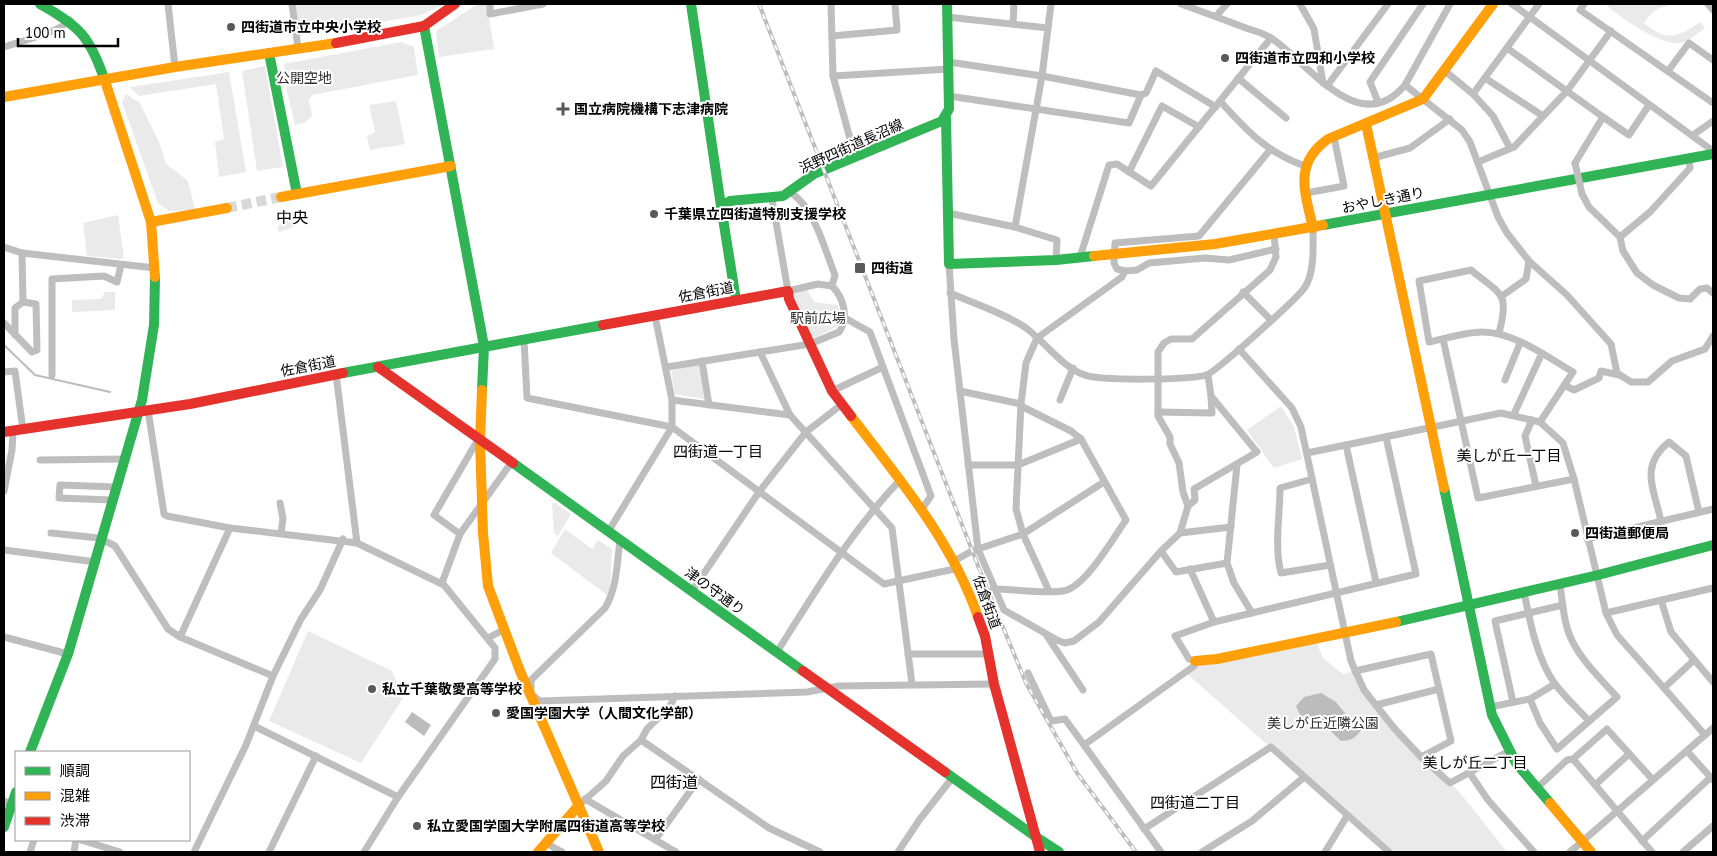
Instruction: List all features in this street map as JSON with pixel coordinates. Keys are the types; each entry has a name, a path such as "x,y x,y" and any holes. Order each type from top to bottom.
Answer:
{"street":[{"path":"168,4 175,67"},
{"path":"292,4 298,48"},
{"path":"4,97 424,26 455,4"},
{"path":"490,4 490,14 543,4"},
{"path":"691,4 736,300"},
{"path":"831,4 833,76 855,157"},
{"path":"832,36 898,30 895,4"},
{"path":"947,4 949,109 946,118 950,293 978,549 993,589 1004,610 1066,643 1074,642 1098,622 1180,533 1188,506 1195,500 1194,489 1257,452 1211,396"},
{"path":"1013,24 1014,4"},
{"path":"1015,227 1042,76 1051,4"},
{"path":"1181,4 1271,38 1325,84 1342,96 1358,102 1378,102 1396,95 1405,84 1450,4"},
{"path":"1216,16 1227,4"},
{"path":"1300,4 1314,29 1325,84"},
{"path":"1325,84 1388,4"},
{"path":"1378,102 1370,82 1423,4"},
{"path":"950,293 1010,320 1037,338 1073,368 1089,377 1158,379 1208,375 1240,348 1305,287 1311,272 1314,251 1313,228 1303,177 1310,153 1334,137 1423,99 1493,4"},
{"path":"1512,4 1589,62 1693,134 1713,153"},
{"path":"1473,94 1539,4"},
{"path":"1584,4 1580,10 1713,103"},
{"path":"1708,4 1713,10"},
{"path":"30,751 68,654 103,539 116,487 143,412 154,325 155,268 150,222 106,81 89,40 70,20 47,5"},
{"path":"947,17 1048,28"},
{"path":"4,47 48,32 66,24 70,20"},
{"path":"424,26 484,346 480,440 488,586 503,630 582,802 599,852"},
{"path":"1478,162 1510,148 1543,116 1567,91 1611,31"},
{"path":"1080,257 1109,166 1117,164 1151,186 1271,38"},
{"path":"1668,71 1689,44 1713,60"},
{"path":"1507,48 1629,135 1649,105"},
{"path":"269,53 297,194"},
{"path":"833,76 949,66 1042,76 1141,95 1146,93 1156,72 1218,104 1252,137 1270,150 1305,166"},
{"path":"1445,71 1473,94 1493,116 1510,148"},
{"path":"1238,78 1286,118"},
{"path":"1485,78 1543,116"},
{"path":"1405,84 1462,130 1478,162 1498,217 1507,233 1529,261 1567,295 1611,344 1617,373 1620,376"},
{"path":"949,96 1130,123 1141,95"},
{"path":"1129,172 1162,106 1199,128"},
{"path":"1604,117 1575,163 1582,194 1589,207 1620,237 1623,251 1637,273 1654,285 1679,298 1690,300 1700,289 1706,288 1713,293"},
{"name":"浜野四街道長沼線","path":"721,206 730,201 783,196 807,178 938,124 946,118"},
{"path":"1374,158 1410,148 1450,119"},
{"path":"1693,134 1713,121"},
{"path":"1366,124 1490,707 1509,751 1537,788 1592,852"},
{"path":"1306,193 1344,186 1334,137"},
{"path":"1270,150 1199,236 1115,243 1114,264 1118,269 1137,270 1149,263 1205,258 1229,260 1276,249"},
{"name":"おやしき通り","path":"949,264 1056,260 1215,244 1313,228 1713,153"},
{"path":"1620,237 1650,212 1690,168 1689,159"},
{"path":"281,197 451,166"},
{"path":"667,367 810,344 839,332 845,318 843,306 832,286 835,275 807,208 798,197 790,192"},
{"path":"772,198 788,291 818,284 832,286"},
{"path":"150,222 227,208"},
{"path":"948,213 1015,227 1057,240 1056,260"},
{"path":"1188,506 1183,492 1179,463 1170,444 1170,437 1158,412 1158,352 1164,343 1171,339 1192,339 1270,270 1276,257 1274,234"},
{"path":"4,247 22,253 155,268"},
{"path":"22,253 23,302"},
{"path":"1502,296 1526,279 1529,261"},
{"path":"52,375 52,279 104,276 117,282 121,265"},
{"path":"1049,591 1023,534 1016,509 1021,405 1026,363 1037,338 1122,278 1126,270"},
{"path":"1499,333 1505,310 1502,296 1471,270 1419,280 1429,342 1480,332 1499,333 1573,372 1525,436 1536,486"},
{"name":"佐倉街道","path":"13,431 143,412 484,346 788,291 789,299 832,391 922,508 956,564 979,616 994,684 1036,837"},
{"path":"1243,292 1270,320"},
{"path":"4,323 15,335 32,352 37,350 36,304 23,302 14,308 15,335"},
{"path":"608,532 672,427 672,400 667,367 655,316"},
{"path":"845,318 870,332 931,496 922,508"},
{"path":"1564,385 1574,390 1599,378 1602,371 1620,376 1631,382 1648,382 1672,360 1704,348 1713,336"},
{"path":"1443,339 1478,498 1574,478"},
{"path":"524,340 527,398 672,427 884,584 956,564 978,549 1023,534 1104,482"},
{"path":"1505,380 1520,343"},
{"path":"1240,348 1292,408 1301,427 1348,654 1364,690 1421,757 1450,783 1509,751"},
{"path":"760,352 790,416 892,528 912,684"},
{"path":"1514,414 1542,354"},
{"path":"702,361 709,405"},
{"name":"津の守通り","path":"378,367 1036,837"},
{"path":"832,391 883,367"},
{"path":"1060,400 1073,368"},
{"path":"4,372 15,371 12,450 4,491"},
{"path":"336,374 356,542"},
{"path":"1158,412 1212,413 1208,375"},
{"path":"960,391 1021,405 1071,430 1081,439 1126,520 1101,557 1075,587 1063,591 993,589"},
{"path":"672,400 790,416"},
{"path":"692,591 759,492 806,432 841,405"},
{"path":"143,412 164,514 230,528 343,539 356,542 442,583 496,648 495,659 398,797 364,852"},
{"path":"1307,453 1501,412 1536,421 1563,443 1574,478 1606,613 1617,634 1705,735"},
{"path":"1386,437 1416,574 1214,622 1175,636 1189,659 1217,659 1345,634 1598,575 1713,545"},
{"path":"968,465 1018,465 1081,439"},
{"path":"460,534 434,515 480,440"},
{"path":"1662,521 1650,470 1660,449 1669,442 1686,456 1699,512"},
{"path":"1346,445 1376,582"},
{"path":"40,460 126,459"},
{"path":"442,583 460,534 511,463"},
{"path":"1237,465 1227,563 1234,582 1252,613"},
{"path":"777,652 841,552 873,508 901,480"},
{"path":"1312,480 1280,488 1280,520 1276,556 1281,573 1330,564"},
{"path":"112,500 59,498 60,485 116,487"},
{"path":"280,503 283,519 281,533"},
{"path":"1587,539 1713,509"},
{"path":"1180,533 1231,527"},
{"path":"180,637 230,528"},
{"path":"51,533 103,539 115,546 168,629 180,637 274,676"},
{"path":"194,852 254,726 274,676 301,618 320,590 343,539"},
{"path":"531,694 531,680 605,608 614,591 620,540"},
{"path":"4,550 96,562"},
{"path":"1162,551 1176,572 1227,563"},
{"path":"1190,569 1214,622"},
{"path":"1530,699 1540,723 1557,748 1617,697 1580,654 1568,630 1560,584"},
{"path":"1606,613 1713,588"},
{"path":"1524,592 1528,613 1544,664 1556,684 1589,721"},
{"path":"1661,600 1672,632 1712,679"},
{"path":"1513,702 1495,621 1563,605"},
{"path":"488,638 503,630"},
{"path":"1045,633 1083,690"},
{"path":"4,637 68,654"},
{"path":"908,654 988,654"},
{"path":"1355,671 1431,654 1451,741 1421,757"},
{"path":"1084,745 1194,666 1195,660"},
{"path":"1664,688 1694,660"},
{"path":"1028,673 1051,721 1065,719 1162,852"},
{"path":"531,694 540,701 808,692 825,688 912,684 994,684"},
{"path":"1490,707 1530,699 1556,684"},
{"path":"1376,705 1439,689"},
{"path":"538,852 582,802 606,780 620,760 641,740 647,729 670,706 675,696"},
{"path":"254,726 398,797"},
{"path":"1570,852 1713,728"},
{"path":"1537,788 1567,760 1573,759 1607,729 1653,780"},
{"path":"641,740 769,828 820,852"},
{"path":"1144,829 1271,747 1303,778 1389,852"},
{"path":"1642,841 1712,779 1687,751"},
{"path":"1595,785 1629,754"},
{"path":"269,852 316,756"},
{"path":"1573,759 1652,852"},
{"path":"1469,772 1488,800 1534,852"},
{"path":"898,852 920,819 953,777"},
{"path":"1202,852 1252,821 1303,778"},
{"path":"655,840 699,779"},
{"path":"582,802 676,852"},
{"path":"4,827 10,804"},
{"path":"1325,852 1347,816"},
{"path":"1683,852 1713,826"},
{"path":"1036,837 1040,852"},
{"path":"1036,837 1059,852"},
{"path":"84,841 120,852"},
{"path":"546,843 562,852"}],"green space":[{"path":"294,4 446,4 421,15 299,36"},
{"path":"478,4 487,4 494,49 439,57 436,31"},
{"path":"1605,4 1671,4 1656,10 1644,23 1659,33 1666,35 1672,36 1685,32 1700,22 1705,28 1687,41 1673,43 1641,30"},
{"name":"公開空地","path":"401,42 414,47 418,75 312,95 309,100 312,115 306,122 295,125 287,91 284,64"},
{"path":"265,66 283,167 257,171 242,71"},
{"path":"229,72 246,172 219,177 215,142 224,139 216,84 139,96 130,87"},
{"path":"126,94 140,103 159,142 166,164 188,181 195,210 169,211 158,203 122,102"},
{"path":"396,101 405,144 370,150 367,136 375,132 369,105"},
{"path":"118,215 124,259 87,256 83,223"},
{"path":"292,218 294,227 279,232 277,228 284,219"},
{"name":"駅前広場","path":"807,290 814,302 837,305 841,314 839,325 815,338 809,335 792,296 795,292"},
{"path":"105,292 115,292 115,310 72,312 72,300 101,299"},
{"path":"701,364 709,400 675,394 671,371"},
{"path":"1281,406 1294,427 1302,459 1274,468 1247,430"},
{"path":"554,502 571,514 558,536 554,533 552,505"},
{"path":"565,529 592,549 598,540 612,549 610,589 607,595 551,553"},
{"path":"308,631 392,671 403,698 361,763 269,721"},
{"name":"美しが丘近隣公園","path":"1315,639 1323,658 1343,674 1355,671 1385,716 1457,789 1507,852 1389,852 1185,672 1194,666"}],"shaded area":[{"path":"1321,693 1336,702 1361,730 1355,737 1350,740 1341,741 1322,723 1301,717 1296,706 1304,697"},
{"path":"412,712 431,725 424,736 405,722"}],"waterway":[{"path":"4,345 35,375 110,392"}],"tunnel":[{"path":"227,208 281,197"}],"railway":[{"path":"759,4 984,581 1026,683 1077,773 1136,852"}],"traffic: fast":[{"path":"40,4 65,19 82,34 100,66 105,81"},
{"path":"691,4 721,206"},
{"path":"736,300 721,206 730,201 783,196 814,174 942,121 949,109 947,4"},
{"path":"424,26 484,346 482,390"},
{"path":"269,53 297,194"},
{"path":"946,118 949,264 1056,260 1094,256"},
{"path":"1323,225 1713,154"},
{"path":"30,751 68,654 142,400 154,325 155,277"},
{"path":"343,373 603,325"},
{"path":"513,463 803,671"},
{"path":"1444,488 1492,715 1516,763 1550,803"},
{"path":"1396,622 1598,575 1713,545"},
{"path":"945,772 1036,837"},
{"path":"4,827 15,795"},
{"path":"1036,837 1059,852"}],"traffic: slow":[{"path":"1313,228 1304,179 1310,158 1317,149 1328,139 1423,99 1493,4"},
{"path":"4,97 175,67 336,43"},
{"path":"105,81 151,222 155,277"},
{"path":"1366,124 1444,488"},
{"path":"281,197 451,166"},
{"path":"151,222 227,208"},
{"path":"1094,256 1215,244 1323,225"},
{"path":"482,390 480,440 483,533 488,586 520,671 599,852"},
{"path":"851,416 905,487 939,537 954,562 978,617"},
{"path":"1195,661 1217,659 1396,622"},
{"path":"1550,803 1591,852"},
{"path":"538,852 579,805"}],"traffic: jam":[{"path":"336,43 424,26 455,4"},
{"path":"603,325 788,291 789,299 832,391 851,416"},
{"path":"378,367 513,463"},
{"path":"4,432 190,404 343,373"},
{"path":"978,617 985,636 994,684 1040,852"},
{"path":"803,671 945,772"}],"place":[{"name":"四街道市立中央小学校","path":"231,27"},
{"name":"四街道市立四和小学校","path":"1225,58"},
{"name":"国立病院機構下志津病院","path":"563,109"},
{"name":"千葉県立四街道特別支援学校","path":"654,214"},
{"name":"四街道","path":"860,268"},
{"name":"四街道郵便局","path":"1575,533"},
{"name":"私立千葉敬愛高等学校","path":"372,689"},
{"name":"愛国学園大学（人間文化学部）","path":"496,713"},
{"name":"私立愛国学園大学附属四街道高等学校","path":"417,826"}],"district":[{"name":"中央","path":"292,217"},
{"name":"四街道一丁目","path":"718,452"},
{"name":"美しが丘一丁目","path":"1509,456"},
{"name":"美しが丘二丁目","path":"1475,763"},
{"name":"四街道","path":"674,782"},
{"name":"四街道二丁目","path":"1195,803"}]}
